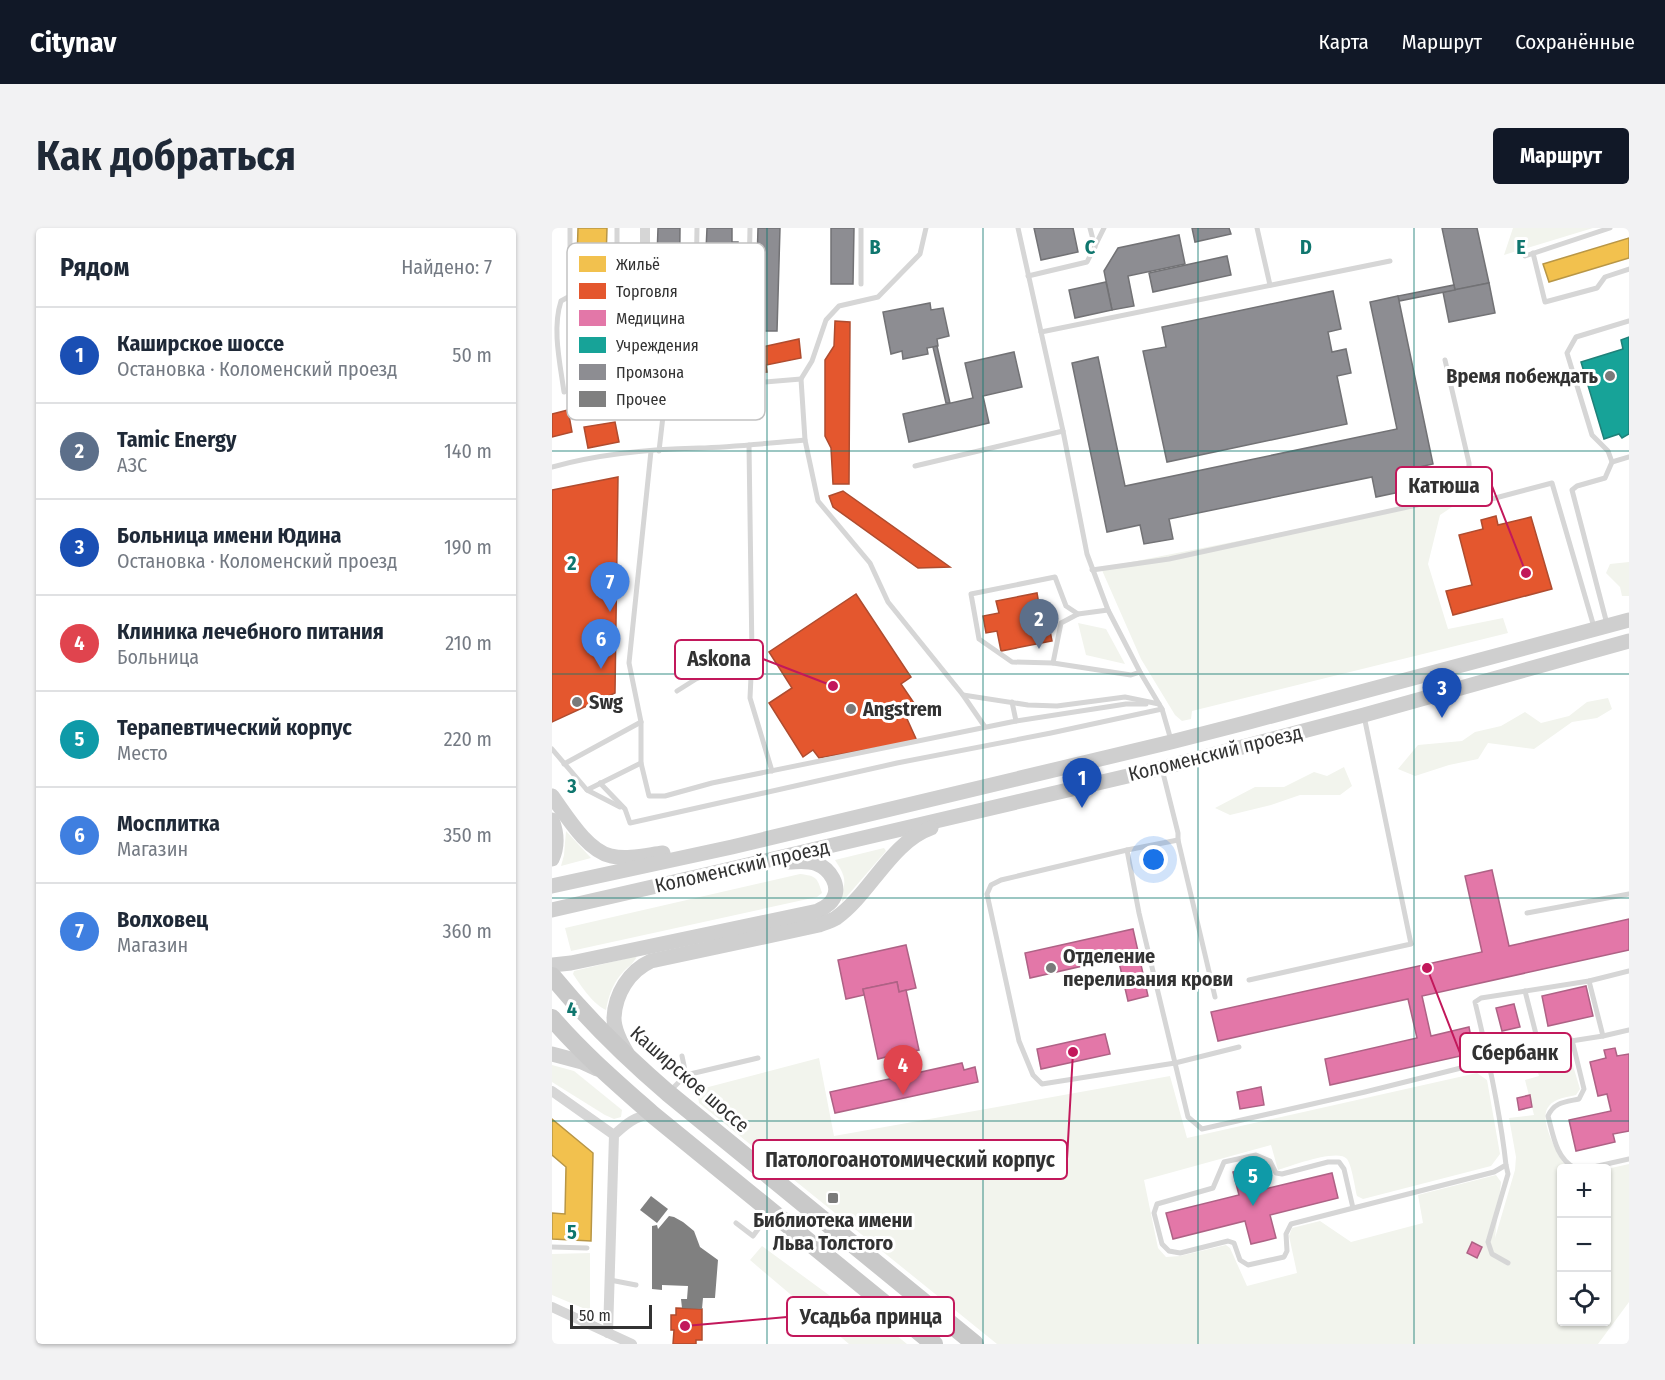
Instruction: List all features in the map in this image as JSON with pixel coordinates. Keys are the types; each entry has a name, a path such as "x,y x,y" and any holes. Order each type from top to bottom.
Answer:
{"main road":[{"name":"Коломенский проезд","path":"552,886 732,847 1171,742 1629,620"},
{"name":"Коломенский проезд","path":"552,910 1162,768 1364,715 1629,641"},
{"path":"552,796 582,836 600,852 610,856 732,847"},
{"path":"632,1061 620,1041 614,1018 619,994 631,974 637,969 651,961 819,925 834,919 849,907 893,856 912,838 925,830 989,808"},
{"path":"552,819 556,832 556,851 552,859"},
{"path":"552,965 571,963 818,911 828,906 834,899 836,888 832,876 814,862 764,861"},
{"name":"Каширское шоссе","path":"552,976 583,1013 668,1093 975,1344"},
{"path":"552,1018 652,1114 934,1344"},
{"path":"552,1054 582,1062 612,1078"}],"street":[{"path":"552,1091 614,1135"},
{"path":"608,1333 614,1135 630,1120 652,1114"},
{"path":"552,1307 632,1344"}],"lane":[{"path":"616,228 616,243"},
{"path":"697,228 697,243"},
{"path":"750,228 750,243"},
{"path":"861,228 861,284"},
{"path":"926,228 920,254 878,297 839,306 825,320 812,361 801,379 805,440 818,501 870,563 888,602 963,694 985,727"},
{"path":"1018,228 1063,431 1087,554 1108,610 1140,672 1161,706 1171,742"},
{"path":"1090,228 1095,247"},
{"path":"1028,276 1087,262 1104,228"},
{"path":"1257,228 1270,285"},
{"path":"1525,256 1610,228"},
{"path":"1533,253 1545,302 1597,288 1605,277 1629,269"},
{"path":"1041,332 1390,261"},
{"path":"564,392 557,346 558,311 561,301 567,298"},
{"path":"1601,627 1572,490 1576,486 1605,478 1612,462 1608,451 1592,435 1567,354 1576,337 1629,321"},
{"path":"1092,570 1169,559 1463,495 1468,485 1469,463 1445,360"},
{"path":"765,382 801,379"},
{"path":"659,450 662,420"},
{"path":"915,466 1063,431"},
{"path":"552,467 578,460 659,450 805,440"},
{"path":"750,445 752,656 750,698 772,771"},
{"path":"651,451 629,663 641,722 640,763 649,796 664,796 712,783 1016,721 1126,704 1161,706"},
{"path":"1612,462 1629,457"},
{"path":"1484,501 1552,483 1601,627"},
{"path":"1078,614 1066,606 1055,577 970,594 979,639 1012,662 1053,663 1131,675 1140,672"},
{"path":"1053,663 1061,623 1078,614 1108,610"},
{"path":"677,691 696,679 752,656"},
{"path":"963,694 1028,705 1057,706 1125,697 1161,706"},
{"path":"1012,702 1016,721"},
{"path":"600,783 625,810 630,823 897,763 1051,733 1161,706"},
{"path":"1249,980 1411,944 1364,715"},
{"path":"564,764 641,722"},
{"path":"552,749 587,790 625,810"},
{"path":"587,790 640,763"},
{"path":"1162,768 1215,998"},
{"path":"1178,840 1126,849 1001,880 991,885 987,894 1019,1041 1033,1076 1042,1084 1175,1063 1239,1047"},
{"path":"1126,849 1188,1117 1202,1129 1365,1092 1539,1046 1629,1030"},
{"path":"1527,913 1629,894"},
{"path":"1508,1263 1492,1254 1488,1242 1508,1174 1489,1060 1475,1002 1481,998 1589,981 1629,971"},
{"path":"1589,981 1603,1036"},
{"path":"1525,991 1539,1046"},
{"path":"1567,1164 1556,1146 1548,1116 1552,1108 1559,1103 1579,1098 1584,1089 1572,1040"},
{"path":"682,1056 686,1075"},
{"path":"668,1093 686,1075 758,1058"},
{"path":"1353,1208 1344,1169 1339,1162 1328,1162 1282,1174 1275,1173 1270,1161 1256,1155 1224,1162 1213,1188 1157,1204 1154,1214 1162,1244 1169,1251 1180,1253 1228,1240 1234,1243 1240,1260 1248,1265 1284,1257 1287,1251 1286,1234 1291,1224 1494,1172 1506,1165"},
{"path":"1607,1164 1629,1159"},
{"path":"735,1223 753,1236 771,1212"},
{"path":"552,1247 587,1248"},
{"path":"610,1280 636,1285"}],"shaded area":[{"path":"1513,228 1593,228 1504,255"},
{"path":"1460,497 1461,503 1440,515 1428,564 1448,629 1503,618 1508,633 1192,711 1191,719 1182,721 1175,715 1141,659 1101,568"},
{"path":"1629,562 1629,596 1622,596 1620,587 1606,573 1610,564"},
{"path":"1078,623 1106,629 1125,664 1086,655"},
{"path":"1608,698 1612,709 1597,718 1572,722 1534,749 1488,743 1478,759 1415,776 1398,769 1418,745 1462,741 1475,732 1501,726 1525,712 1541,723 1569,716 1587,702"},
{"path":"1344,767 1352,786 1340,795 1300,795 1230,815 1215,808 1255,787 1284,787 1314,772 1327,776"},
{"path":"566,831 591,858 561,866"},
{"path":"884,848 886,851 842,902 844,879 835,860"},
{"path":"800,874 815,878 822,893 817,897 571,951 565,928"},
{"path":"637,956 614,984 606,1010 592,999 573,974 574,971"},
{"path":"1568,1049 1580,1089 1576,1095 1552,1103 1546,1112 1550,1137 1565,1164 1557,1164 1557,1326 1611,1326 1611,1168 1629,1164 1629,1302 1598,1344 997,1344 699,1103 697,1090 819,1058 834,1136 1170,1076 1187,1138 1477,1073 1487,1080 1500,1154 1491,1166 1363,1199 1357,1196 1349,1162 1342,1156 1325,1157 1278,1170 1271,1145 1144,1180 1158,1248 1166,1257 1226,1245 1230,1248 1247,1286 1297,1273 1289,1236 1292,1228 1320,1221 1351,1242 1423,1223 1418,1195 1496,1175 1501,1182 1495,1238 1515,1170 1516,1157 1509,1118 1534,1115 1525,1080 1539,1076 1536,1066 1550,1062 1547,1054"},
{"path":"552,1065 574,1071 622,1110 621,1117 614,1119 605,1115 552,1082"},
{"path":"762,1246 833,1298 848,1296 907,1344 849,1344 750,1260"},
{"path":"590,1253 590,1311 552,1295 552,1254"}],"building: Жильё":[{"path":"578,228 607,228 607,243 578,243"},
{"path":"1629,238 1629,258 1549,282 1543,264"},
{"path":"552,1119 593,1153 591,1241 552,1239 552,1213 565,1214 566,1167 552,1155"}],"building: Торговля":[{"path":"835,321 850,322 849,484 833,484 831,448 825,436 825,360 834,346"},
{"path":"799,339 801,358 766,365 767,372 765,372 765,346"},
{"path":"567,410 567,420 570,420 572,432 552,437 552,414"},
{"path":"615,422 619,442 588,448 584,427"},
{"path":"618,477 615,693 552,722 552,490"},
{"path":"843,491 950,567 918,568 833,507 829,496"},
{"path":"1496,516 1498,525 1531,517 1552,589 1453,615 1446,591 1472,585 1459,535 1483,529 1481,520"},
{"path":"1037,593 1041,616 1047,615 1052,641 1001,651 997,631 986,633 983,616 999,613 996,601"},
{"path":"856,594 911,677 901,684 914,703 903,710 917,741 819,758 813,750 803,757 769,703 792,688 769,652"},
{"path":"676,1308 702,1309 702,1340 696,1340 696,1344 673,1344 674,1330 671,1330 671,1315 676,1315"}],"building: Медицина":[{"path":"1492,870 1509,946 1629,919 1629,950 1422,996 1431,1036 1469,1027 1474,1053 1330,1085 1325,1059 1417,1038 1408,999 1218,1041 1211,1012 1482,952 1465,876"},
{"name":"Отделение переливания крови","path":"1133,929 1148,996 1128,1001 1118,958 1030,978 1025,953"},
{"path":"906,945 916,988 899,992 897,982 863,989 864,995 846,999 838,960"},
{"path":"897,982 899,992 906,990 919,1050 911,1051 916,1073 894,1078 890,1056 878,1059 863,989"},
{"path":"1586,986 1593,1016 1548,1026 1542,996"},
{"path":"1514,1004 1520,1027 1502,1031 1496,1008"},
{"path":"1105,1034 1110,1054 1041,1069 1037,1049"},
{"path":"1615,1048 1617,1056 1629,1054 1629,1131 1613,1134 1615,1142 1576,1151 1569,1120 1611,1111 1607,1094 1598,1096 1590,1062 1606,1058 1604,1050"},
{"path":"962,1063 964,1070 975,1067 978,1082 835,1113 830,1092"},
{"path":"1261,1087 1264,1105 1240,1109 1237,1092"},
{"path":"1530,1095 1532,1107 1519,1110 1517,1098"},
{"path":"1259,1165 1265,1189 1332,1173 1338,1198 1270,1215 1276,1238 1264,1241 1251,1244 1245,1221 1173,1239 1166,1213 1239,1195 1233,1172"},
{"path":"1472,1242 1482,1247 1477,1258 1467,1253"}],"building: Учреждения":[{"path":"1629,337 1629,434 1622,438 1619,434 1604,439 1581,362 1623,349 1621,340"}],"building: Промзона":[{"path":"658,228 680,228 680,243 657,243"},
{"path":"707,228 732,228 732,242 738,242 738,243 706,243"},
{"path":"758,228 780,228 777,331 765,331 765,243 758,243"},
{"path":"831,228 854,228 853,284 831,284"},
{"path":"1034,228 1073,228 1078,252 1041,260"},
{"path":"1192,228 1229,228 1231,234 1195,242"},
{"path":"1442,228 1477,228 1489,283 1455,290"},
{"path":"1179,235 1185,264 1128,276 1134,306 1112,310 1104,271 1118,248"},
{"path":"1227,256 1231,275 1153,292 1149,273"},
{"path":"1106,282 1112,310 1075,318 1069,290"},
{"path":"1489,283 1495,313 1449,322 1443,292"},
{"path":"1454,285 1455,290 1399,301 1398,296"},
{"path":"1333,291 1341,329 1328,332 1332,352 1346,349 1351,373 1337,376 1347,424 1167,462 1143,351 1166,347 1162,327"},
{"path":"1398,296 1433,464 1401,471 1405,491 1376,497 1372,477 1169,519 1173,539 1144,544 1140,525 1107,532 1072,363 1098,357 1125,486 1397,429 1370,302"},
{"path":"930,303 931,310 943,308 949,336 937,339 938,346 927,348 928,354 903,359 902,351 891,354 883,312"},
{"path":"937,346 950,403 946,403 933,347"},
{"path":"1014,352 1022,387 983,396 989,423 909,442 903,414 973,398 965,363"}],"building: Прочее":[{"path":"651,1196 668,1209 657,1223 640,1210"},
{"path":"669,1216 683,1222 694,1231 700,1247 718,1260 715,1298 703,1298 702,1309 682,1308 681,1299 687,1299 688,1286 662,1285 662,1290 652,1289 652,1226 657,1225 658,1229"}],"place":[{"name":"Время побеждать","path":"1610,376"},
{"name":"Катюша","path":"1526,573"},
{"name":"Волховец","path":"610,612"},
{"name":"Tamic Energy","path":"1039,649"},
{"name":"Мосплитка","path":"601,669"},
{"name":"Askona","path":"833,686"},
{"name":"Swg","path":"577,702"},
{"name":"Angstrem","path":"851,709"},
{"name":"Больница имени Юдина","path":"1442,718"},
{"name":"Каширское шоссе","path":"1082,808"},
{"name":"Отделение переливания крови","path":"1051,968"},
{"name":"Сбербанк","path":"1427,968"},
{"name":"Патологоанотомический корпус","path":"1073,1052"},
{"name":"Клиника лечебного питания","path":"903,1095"},
{"name":"Библиотека имени Льва Толстого","path":"833,1198"},
{"name":"Терапевтический корпус","path":"1253,1206"},
{"name":"Усадьба принца","path":"685,1326"}]}
